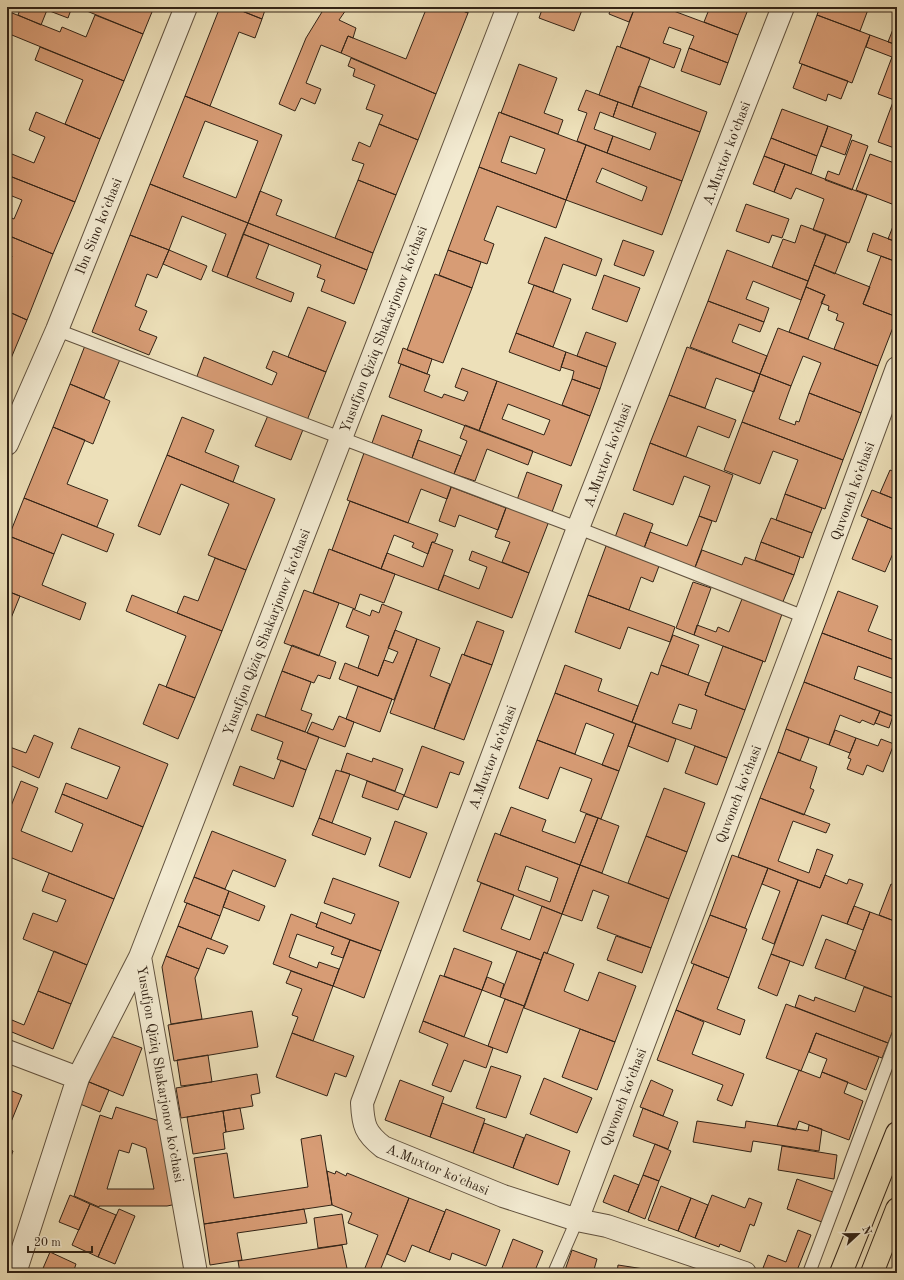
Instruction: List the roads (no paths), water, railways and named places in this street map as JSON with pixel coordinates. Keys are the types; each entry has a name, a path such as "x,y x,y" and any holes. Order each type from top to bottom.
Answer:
{"main road":[{"path":"841,1273 897,1133"},
{"path":"872,1273 897,1209"}],"street":[{"name":"Ibn Sino koʻchasi","path":"7,444 57,330 186,7"},
{"name":"Yusufjon Qiziq Shakarjonov koʻchasi","path":"192,1272 140,957 508,7"},
{"name":"A.Muxtor koʻchasi","path":"745,1273 607,1226 577,1220 503,1196 383,1147 372,1138 367,1130 362,1118 362,1103 578,528 783,7"},
{"name":"Quvonch koʻchasi","path":"577,1220 805,617 897,368"},
{"path":"14,1273 78,1078 140,957"},
{"path":"7,1052 78,1078"}],"lane":[{"path":"57,330 578,528 805,617"},
{"path":"809,1273 897,1038"},
{"path":"554,1273 577,1220"}]}
